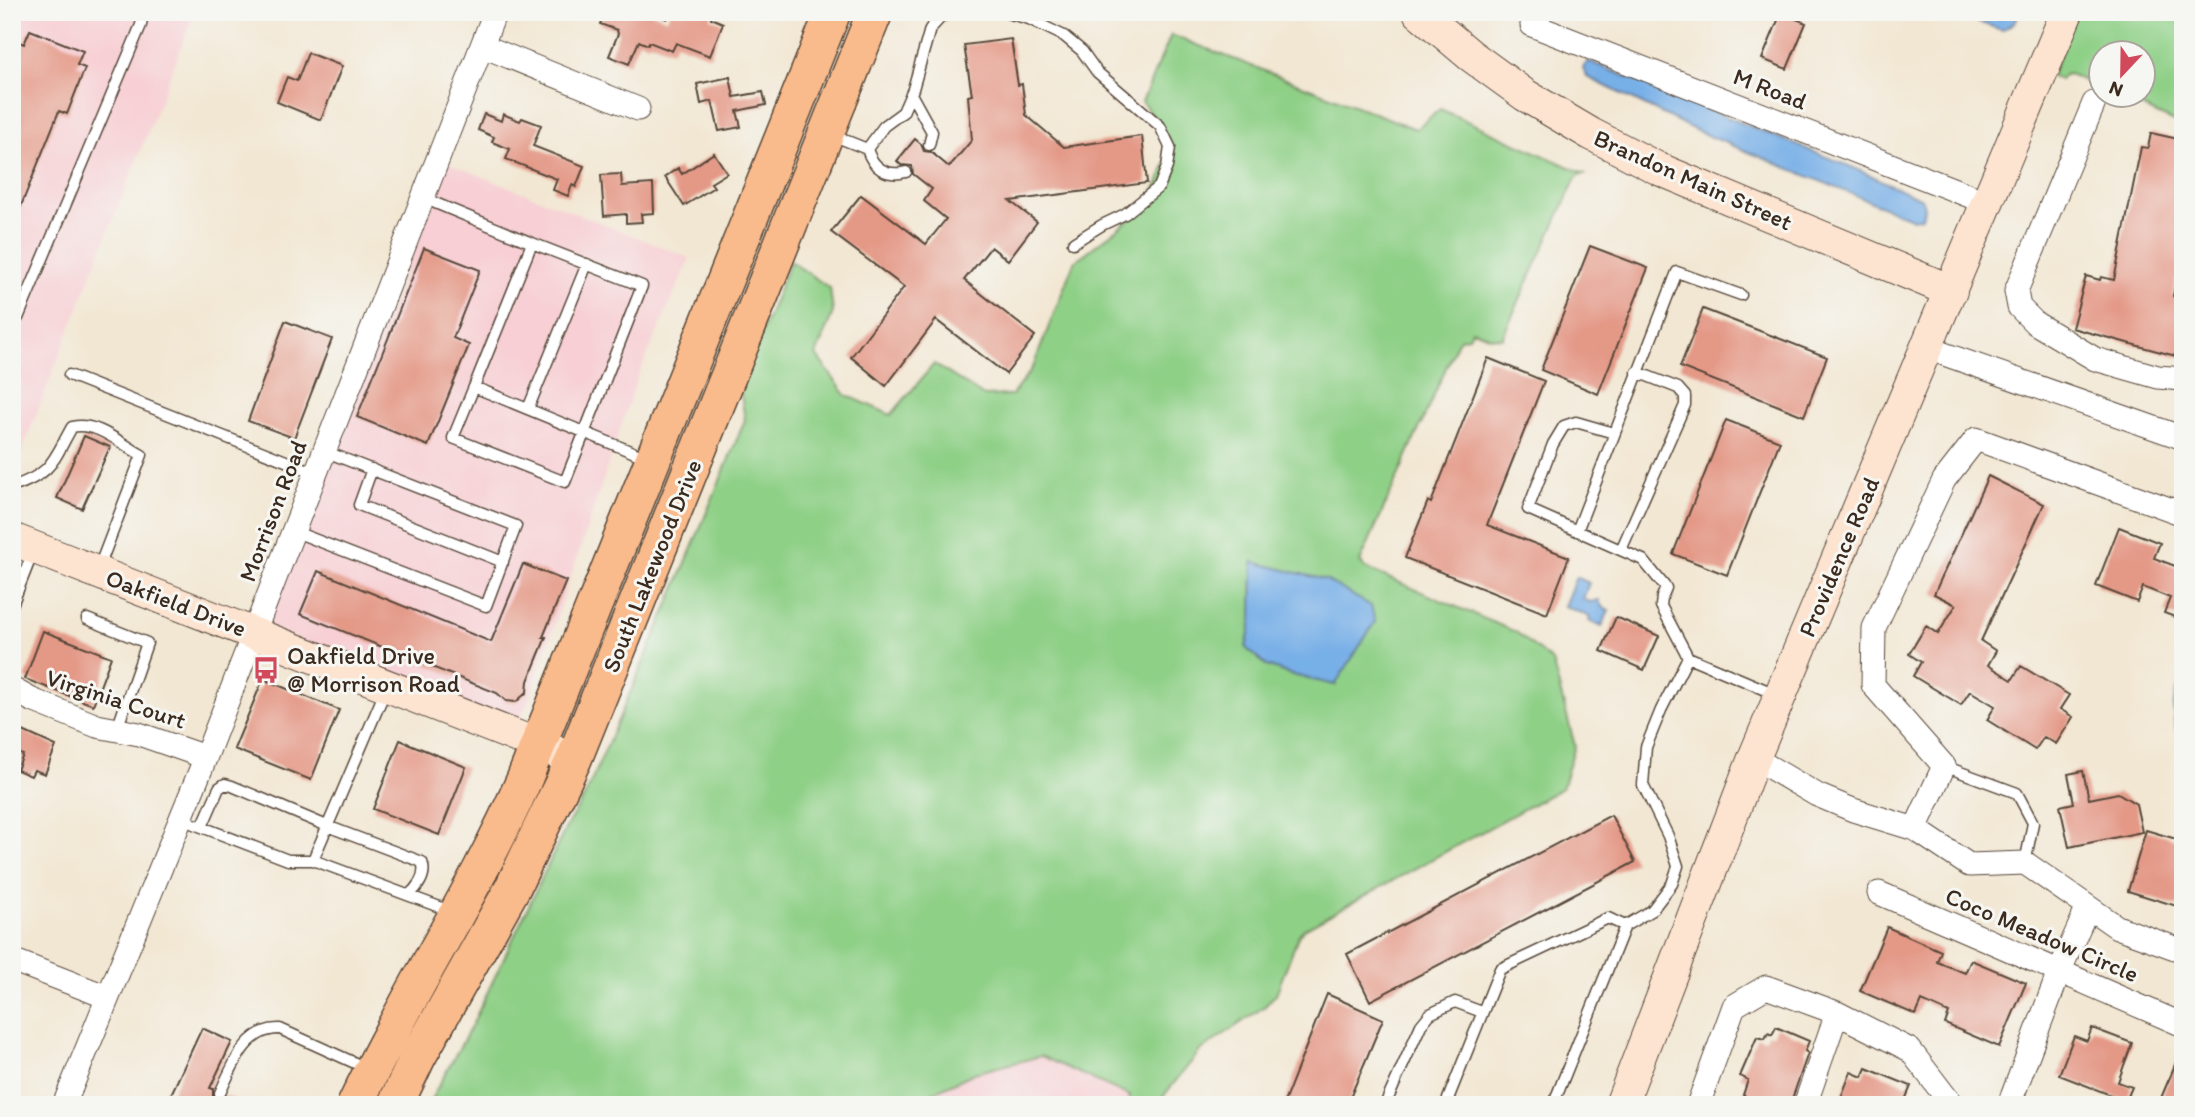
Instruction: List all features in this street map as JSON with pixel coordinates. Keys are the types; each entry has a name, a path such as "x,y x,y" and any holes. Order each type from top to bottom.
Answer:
{"main road":[{"name":"South Lakewood Drive","path":"355,1105 482,869 521,789 833,12"},
{"name":"South Lakewood Drive","path":"395,1105 418,1057 512,889 574,759 875,12"}],"street":[{"name":"Morrison Road","path":"64,1105 107,997 191,823 205,757 495,12"},
{"name":"Brandon Main Street","path":"1419,12 1470,55 1525,94 1591,134 1659,169 1951,290"},
{"name":"Providence Road","path":"1620,1105 1754,758 2067,12"},
{"name":"M Road","path":"1532,25 1988,203"},
{"path":"483,47 638,109"},
{"path":"2092,108 2016,291 2019,307 2035,323 2095,359 2158,377 2183,379"},
{"path":"1927,348 2183,438"},
{"path":"1915,830 1944,766 1873,685 1874,628 1944,480 1976,439 2183,514"},
{"name":"Oakfield Drive","path":"23,543 574,759"},
{"name":"Virginia Court","path":"12,689 97,726 148,737 205,757"},
{"path":"1754,758 1817,795 1915,830 1969,865 2025,863 2116,926 2183,951"},
{"name":"Coco Meadow Circle","path":"1879,893 2183,1025"},
{"path":"2009,1105 2060,970 2088,907"},
{"path":"12,960 107,997"},
{"path":"1698,1105 1734,1006 1766,987 1837,1013 1910,1051 1952,1105"},
{"path":"1805,1105 1837,1013"}],"lane":[{"path":"12,321 18,318 141,25 143,12"},
{"path":"867,149 884,126 903,112 930,29 942,16 957,12"},
{"path":"1003,12 1029,19 1064,36 1083,51 1097,72 1160,126 1170,147 1167,167 1159,187 1125,214 1073,243"},
{"path":"911,94 932,132 929,145"},
{"path":"827,133 867,149"},
{"path":"867,149 871,162 883,172 894,175 906,172"},
{"path":"423,198 642,286 565,482 453,438 532,243"},
{"path":"528,409 587,264"},
{"path":"1577,531 1677,272 1741,295"},
{"path":"1621,550 1685,405 1685,396 1678,388 1637,372"},
{"path":"69,375 316,473"},
{"path":"474,387 653,460"},
{"path":"1614,433 1576,422 1564,426 1553,444 1528,509 1643,560 1665,588 1661,606 1688,657 1780,696"},
{"path":"12,487 47,471 72,427 82,425 107,433 142,454 97,572"},
{"path":"293,531 486,606 516,526 324,451"},
{"path":"372,469 359,505 503,562"},
{"path":"12,605 23,543"},
{"path":"87,619 147,643 117,729"},
{"path":"1553,1105 1625,926 1652,910 1672,884 1678,866 1668,836 1643,785 1646,747 1688,657"},
{"path":"313,860 387,686"},
{"path":"1944,766 2017,793 2033,823 2025,863"},
{"path":"409,895 422,878 425,869 422,862 225,784 191,823 288,860 313,860 456,913"},
{"path":"1453,1105 1448,1099 1500,969 1608,918 1625,926"},
{"path":"1385,1105 1415,1036 1430,1014 1455,1002 1482,1012"},
{"path":"220,1093 237,1058 256,1034 267,1029 280,1029 372,1071"}],"shaded area":[{"path":"12,12 195,12 12,476"},
{"path":"448,163 690,258 637,378 530,698 517,725 266,627"},
{"path":"1041,1056 1130,1097 1128,1105 926,1105 930,1094 974,1073"}],"green space":[{"path":"2077,12 2183,12 2183,126 2144,108 2156,108 2156,38 2086,38 2086,82 2069,74 2060,80 2051,76"},
{"path":"1171,35 1416,129 1440,109 1585,174 1579,175 1575,180 1502,338 1472,330 1469,337 1461,338 1457,343 1360,562 1365,568 1516,632 1552,661 1575,746 1562,788 1304,929 1299,934 1276,994 1265,1006 1200,1051 1159,1105 1128,1105 1130,1096 1041,1056 974,1073 930,1094 926,1105 428,1105 472,1025 568,823 585,796 665,613 745,420 740,387 790,261 830,288 833,312 816,355 846,395 891,415 934,364 984,396 1012,395 1033,367 1074,262 1139,212 1158,184 1173,145 1142,102","holes":["1253,562 1335,685 1267,666 1246,648 1252,620"]}],"water":[{"path":"1947,12 2020,12 2015,22 2002,30"},
{"path":"1588,61 1854,168 1922,199 1922,217 1913,219 1697,131 1587,77 1583,68"},
{"path":"1253,562 1326,580 1371,606 1375,622 1335,685 1267,666 1246,648 1252,620"},
{"path":"1576,577 1589,583 1583,599 1590,602 1599,600 1601,606 1609,610 1602,627 1589,621 1590,617 1564,606"},
{"path":"2183,680 2183,745 2174,720 2174,703"}],"building":[{"path":"605,12 650,12 667,19 670,12 713,12 711,18 723,23 710,56 676,43 672,51 639,41 629,64 609,56 618,34 617,30 600,24"},
{"path":"1781,13 1806,23 1787,69 1762,59"},
{"path":"30,30 83,51 77,65 85,68 67,114 59,111 13,226 12,39 24,44"},
{"path":"1011,39 1026,115 1064,147 1142,136 1147,183 1010,201 1037,222 1008,260 991,247 964,280 1035,336 1006,374 936,320 886,386 851,357 904,287 831,232 861,195 926,244 946,219 924,201 932,189 913,174 912,166 901,165 897,161 915,139 924,151 931,152 949,167 972,140 968,96 972,95 964,45"},
{"path":"308,53 342,66 321,120 277,102 287,77 297,81"},
{"path":"730,77 734,97 763,92 766,105 737,111 741,127 719,131 712,101 701,104 697,84"},
{"path":"484,114 501,121 503,114 541,125 533,146 584,166 576,187 572,185 568,196 553,190 557,179 506,159 510,149 492,142 494,137 478,130"},
{"path":"2151,133 2183,140 2183,245 2173,296 2183,299 2183,358 2072,328 2086,276 2114,280 2141,147 2148,148"},
{"path":"714,153 727,173 711,183 714,187 684,206 665,177 678,168 682,174"},
{"path":"621,174 622,186 653,184 654,213 641,214 642,222 626,223 626,214 604,216 601,175"},
{"path":"1590,246 1648,268 1598,394 1541,370"},
{"path":"424,248 480,270 453,338 469,345 428,446 357,417"},
{"path":"1703,309 1827,357 1804,416 1680,367"},
{"path":"285,321 332,339 294,438 248,421"},
{"path":"1488,358 1544,381 1487,525 1569,557 1547,614 1405,558 1428,501 1431,503"},
{"path":"1726,420 1780,441 1727,575 1673,554"},
{"path":"84,436 110,447 82,509 57,498"},
{"path":"1988,476 2044,504 1981,641 1996,651 1988,665 2012,680 2021,666 2069,695 2060,709 2073,717 2056,744 2044,737 2035,750 1987,720 1995,706 1970,691 1961,705 1913,676 1921,662 1909,654 1926,626 1938,634 1956,605 1934,594"},
{"path":"2119,527 2160,543 2154,558 2183,569 2183,620 2164,613 2170,598 2143,587 2137,602 2096,586"},
{"path":"523,564 566,581 543,637 546,637 528,681 527,692 516,702 506,701 497,693 300,614 318,571 491,642"},
{"path":"1616,617 1659,636 1644,670 1601,651"},
{"path":"43,631 111,657 93,705 25,679"},
{"path":"263,679 339,710 311,780 234,749"},
{"path":"12,726 56,746 45,774 34,770 31,776 17,770 23,755 12,751"},
{"path":"400,740 466,767 439,835 373,809"},
{"path":"2083,771 2089,799 2118,793 2136,804 2142,832 2069,847 2060,806 2074,803 2068,774"},
{"path":"1611,815 1635,862 1370,1001 1347,954"},
{"path":"2146,830 2183,841 2183,908 2128,891"},
{"path":"1887,927 1941,951 1937,962 1965,973 1971,960 2026,983 1999,1047 1945,1024 1949,1013 1922,1001 1916,1015 1860,991"},
{"path":"1327,994 1383,1019 1347,1105 1283,1105"},
{"path":"1776,1027 1809,1041 1805,1051 1808,1053 1792,1099 1788,1105 1744,1105 1747,1097 1743,1095 1748,1080 1740,1076 1757,1037 1765,1039 1768,1033 1772,1035"},
{"path":"202,1028 232,1042 210,1088 213,1089 213,1097 220,1101 227,1096 245,1105 166,1105"},
{"path":"2092,1028 2132,1043 2118,1082 2132,1087 2126,1101 2059,1075 2074,1036 2087,1041"},
{"path":"2183,1046 2183,1105 2158,1105"},
{"path":"1866,1068 1911,1086 1903,1105 1838,1105 1851,1072 1862,1077"}],"place":[{"name":"Oakfield Drive @ Morrison Road","path":"266,670"}]}
